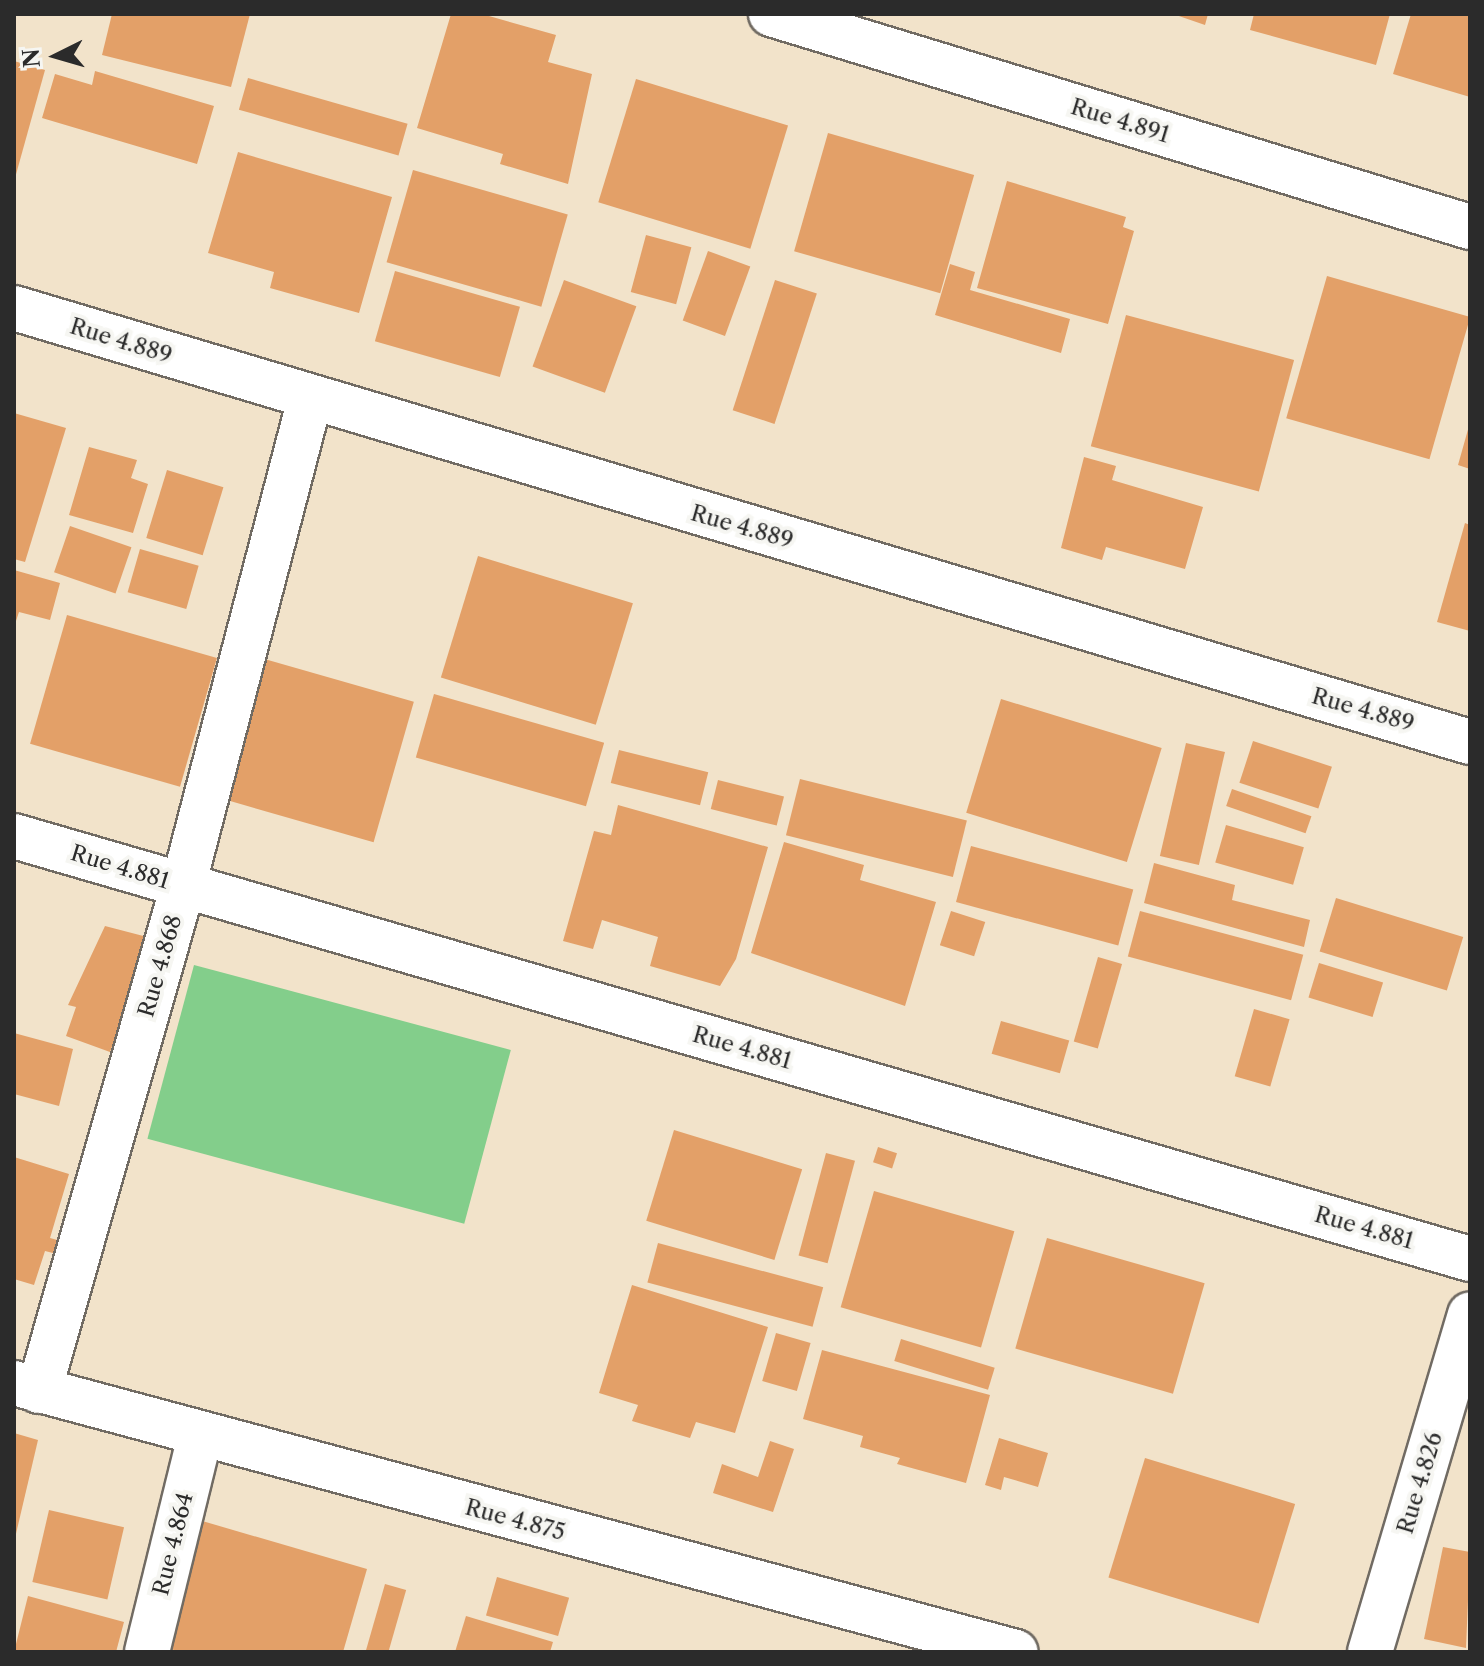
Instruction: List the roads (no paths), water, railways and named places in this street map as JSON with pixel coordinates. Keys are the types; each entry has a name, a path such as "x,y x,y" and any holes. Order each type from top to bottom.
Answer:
{"street":[{"name":"Rue 4.891","path":"771,14 1470,227"},
{"name":"Rue 4.889","path":"14,308 310,399 1470,742"},
{"name":"Rue 4.868","path":"26,1387 183,886 310,399"},
{"name":"Rue 4.881","path":"14,836 1470,1259"},
{"name":"Rue 4.826","path":"1370,1652 1470,1314"},
{"name":"Rue 4.875","path":"26,1387 1016,1652"},
{"name":"Rue 4.864","path":"147,1652 200,1436"}]}
